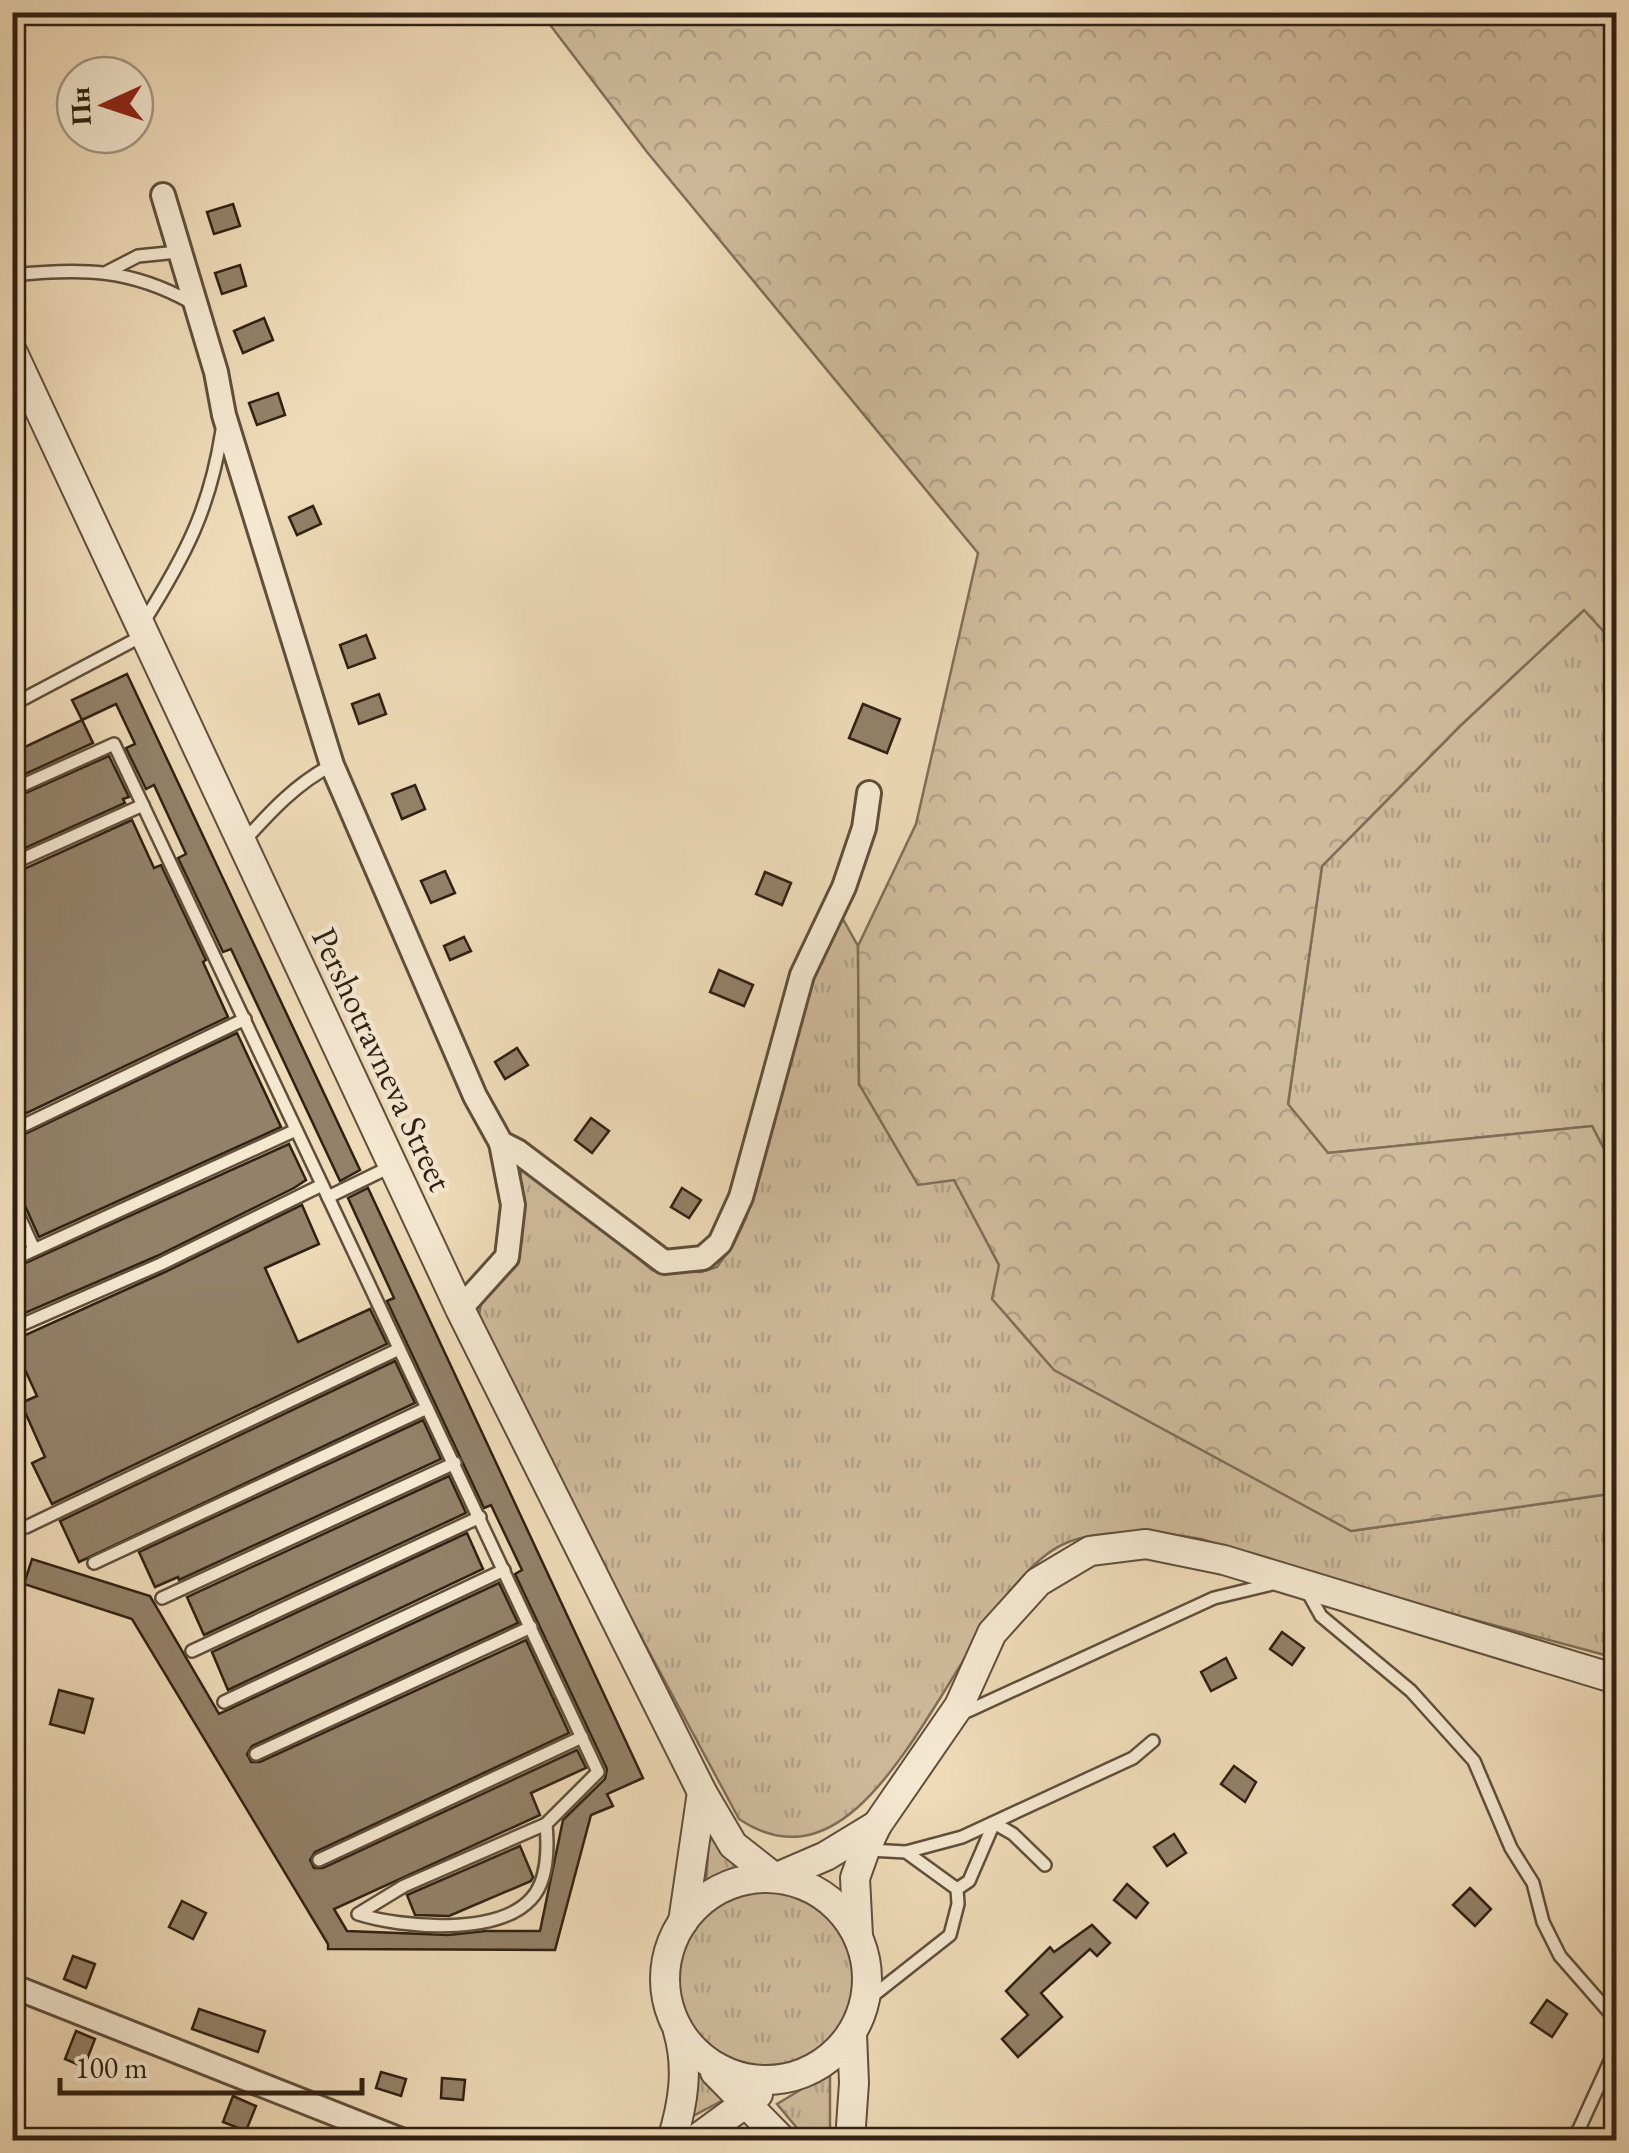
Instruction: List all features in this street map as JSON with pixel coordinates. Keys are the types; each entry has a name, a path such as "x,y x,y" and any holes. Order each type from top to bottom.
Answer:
{"street":[{"path":"163,195 192,303 216,372 224,416 332,765 468,1079 501,1143 513,1205 507,1257 460,1309"},
{"name":"Pershotravneva Street","path":"12,351 460,1309 702,1792 733,1845 775,1878"},
{"path":"501,1143 518,1151 664,1262 703,1258 720,1243 740,1197 802,976 855,856 869,793"},
{"path":"695,2140 744,2103 828,2060 852,2034 865,2002 867,1966 858,1936 855,1878 871,1837 959,1706 992,1634 1038,1582 1090,1552 1146,1544 1224,1560 1616,1679"},
{"path":"672,2140 684,2090 684,2052 666,1991 666,1965 683,1922 702,1792"},
{"path":"775,1878 871,1837"},
{"path":"683,1922 718,1890 753,1878 775,1878 802,1884 822,1894 838,1907 858,1936"},
{"path":"12,1986 401,2140"},
{"path":"676,2025 700,2056 782,2140"},
{"path":"850,2140 852,2034"},
{"path":"700,2056 740,2078 784,2080"}],"lane":[{"path":"107,272 138,256 178,252"},
{"path":"12,275 59,270 107,272 149,282 192,303"},
{"path":"12,705 142,631 191,542 218,456 224,416"},
{"path":"12,790 114,744 598,1772 546,1824 404,1886 358,1914 385,1922 492,1922 531,1899 542,1880 548,1843 546,1824"},
{"path":"241,844 273,808 309,777 332,765"},
{"path":"12,847 18,861 143,804"},
{"path":"12,1131 246,1020"},
{"path":"12,1260 296,1130"},
{"path":"12,1329 325,1191 392,1166"},
{"path":"12,1201 34,1250"},
{"path":"26,1527 398,1349"},
{"path":"94,1563 427,1408"},
{"path":"162,1598 454,1463"},
{"path":"192,1651 480,1517"},
{"path":"224,1702 504,1570"},
{"path":"959,1706 968,1711 1214,1598 1294,1582 1321,1616 1411,1691 1474,1761 1511,1848 1532,1883 1543,1922 1560,1956 1616,2020"},
{"path":"256,1754 531,1627"},
{"path":"319,1860 582,1737"},
{"path":"906,1852 994,1824 1133,1758 1153,1741"},
{"path":"994,1824 1013,1834 1045,1865"},
{"path":"957,1889 969,1881 994,1824"},
{"path":"871,1837 906,1852 957,1889"},
{"path":"865,2002 950,1935 958,1904 957,1889"},
{"path":"1570,2140 1586,2116 1616,2048"}],"green space":[{"path":"541,13 1616,13 1616,645 1584,610 1460,726 1322,866 1288,1104 1328,1153 1592,1126 1616,1172 1616,1493 1351,1531 1054,1370 992,1299 999,1265 954,1180 918,1185 859,1084 858,946 916,824 978,553 647,152"},
{"path":"1585,609 1616,645 1616,1172 1592,1126 1328,1153 1288,1105 1322,866 1460,726"},
{"path":"839,912 858,946 859,1085 954,1179 999,1265 1351,1531 1616,1493 1616,1658 1201,1539 1151,1533 1080,1538 1066,1543 1027,1572 990,1619 917,1734 878,1786 837,1823 791,1837 739,1819 476,1330 481,1304 518,1264 522,1220 520,1159 652,1270 701,1272 717,1267 746,1218 802,1005"},
{"path":"709,1837 742,1864 706,1883"},
{"path":"766,1890 800,1897 828,1916 847,1944 854,1978 847,2012 828,2040 800,2059 766,2066 732,2059 704,2040 685,2012 678,1978 685,1944 704,1916 732,1897"},
{"path":"697,2064 731,2096 691,2117"},
{"path":"830,2072 830,2140 807,2140 777,2104"}],"building":[{"path":"233,204 240,226 214,234 207,212"},
{"path":"240,265 246,286 222,294 215,273"},
{"path":"264,318 273,340 243,353 234,331"},
{"path":"278,393 285,415 257,425 249,403"},
{"path":"313,506 321,524 297,535 289,517"},
{"path":"366,635 375,658 348,668 340,645"},
{"path":"127,674 360,1170 340,1181 231,949 223,952 178,858 186,854 154,785 146,789 126,748 135,744 116,704 82,720 72,700"},
{"path":"379,694 386,714 359,724 352,704"},
{"path":"863,704 900,719 887,753 849,738"},
{"path":"82,720 93,743 12,780 12,753"},
{"path":"109,756 129,797 123,799 125,803 23,849 12,838 12,799"},
{"path":"415,785 425,809 402,819 392,794"},
{"path":"132,820 154,868 161,865 228,1017 12,1120 12,959 25,954 12,925 12,868 22,870"},
{"path":"445,871 455,893 431,903 421,881"},
{"path":"765,872 791,883 782,905 756,894"},
{"path":"464,937 471,951 450,960 444,946"},
{"path":"719,970 753,985 744,1006 710,992"},
{"path":"237,1033 281,1127 39,1237 21,1197 12,1192 12,1140"},
{"path":"517,1048 528,1065 505,1079 495,1062"},
{"path":"591,1118 609,1131 592,1153 575,1140"},
{"path":"289,1144 306,1180 294,1188 157,1256 25,1313 12,1287 12,1269"},
{"path":"368,1188 643,1778 607,1794 613,1806 591,1815 555,1950 328,1949 132,1619 24,1584 32,1559 150,1596 219,1714 499,1583 518,1623 252,1746 247,1754 251,1762 260,1762 526,1640 569,1733 315,1852 310,1860 314,1868 323,1868 577,1750 586,1768 531,1793 540,1815 334,1909 347,1931 448,1935 540,1931 563,1820 605,1779 607,1769 515,1574 522,1570 491,1505 484,1508 387,1301 394,1298 348,1198"},
{"path":"682,1188 701,1200 689,1218 671,1207"},
{"path":"302,1205 319,1244 265,1268 298,1342 370,1309 387,1344 52,1504 32,1463 45,1457 21,1403 37,1396 12,1341"},
{"path":"395,1361 415,1403 79,1562 60,1521"},
{"path":"423,1420 441,1459 179,1580 178,1577 155,1587 139,1552"},
{"path":"449,1476 466,1513 204,1635 187,1597"},
{"path":"467,1533 483,1569 228,1690 212,1652"},
{"path":"1282,1632 1304,1648 1292,1665 1270,1649"},
{"path":"1226,1658 1236,1678 1211,1691 1201,1672"},
{"path":"59,1690 93,1699 84,1733 50,1724"},
{"path":"1234,1766 1256,1782 1245,1802 1221,1784"},
{"path":"1174,1834 1186,1853 1167,1866 1154,1847"},
{"path":"520,1846 533,1877 531,1881 449,1916 415,1915 407,1895"},
{"path":"1127,1884 1148,1903 1136,1918 1114,1900"},
{"path":"1470,1888 1491,1909 1475,1926 1453,1905"},
{"path":"182,1901 206,1913 193,1939 169,1927"},
{"path":"1092,1925 1110,1943 1097,1956 1090,1949 1041,1993 1062,2017 1018,2057 1002,2039 1028,2015 1006,1991 1050,1947 1054,1952"},
{"path":"73,1956 95,1964 86,1988 64,1979"},
{"path":"1547,2000 1567,2014 1552,2037 1531,2023"},
{"path":"199,2009 265,2031 258,2052 192,2029"},
{"path":"76,2031 95,2039 84,2067 65,2059"},
{"path":"381,2072 406,2079 401,2096 376,2088"},
{"path":"442,2078 465,2080 463,2100 441,2098"},
{"path":"233,2096 256,2106 246,2131 223,2122"}]}
